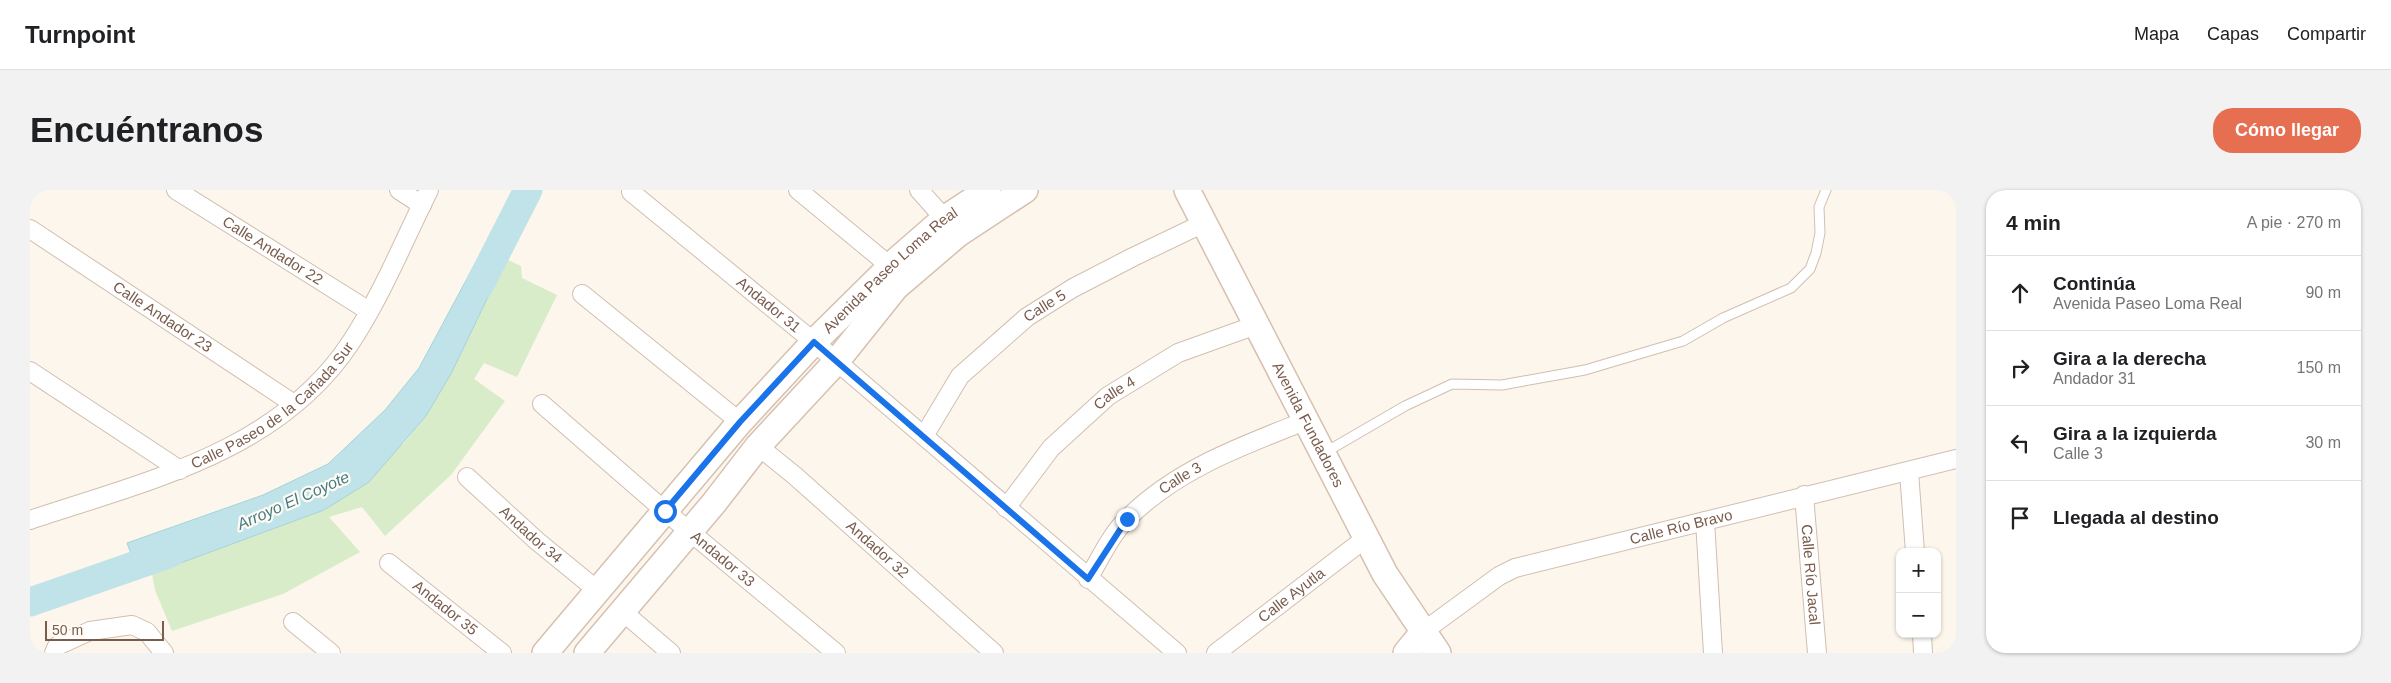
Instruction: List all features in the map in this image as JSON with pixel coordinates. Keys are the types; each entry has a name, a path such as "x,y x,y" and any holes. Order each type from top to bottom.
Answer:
{"street":[{"name":"Calle Andador 22","path":"176,190 369,312"},
{"path":"399,190 426,197"},
{"path":"798,190 890,266"},
{"path":"919,190 951,227"},
{"name":"Avenida Paseo Loma Real","path":"545,653 740,422 814,342 890,266 951,227 990,196 1025,190"},
{"name":"Avenida Fundadores","path":"1188,190 1385,574 1438,653"},
{"name":"Andador 31","path":"631,192 814,342 1088,579 1177,653"},
{"name":"Calle Paseo de la Cañada Sur","path":"30,520 180,470 218,453 268,426 294,404 351,343 369,312 426,197"},
{"name":"Calle 5","path":"924,436 960,376 1027,317 1081,284 1204,223"},
{"name":"Avenida Paseo Loma Real","path":"587,653 758,446 836,362 896,287 951,227"},
{"name":"Calle Andador 23","path":"30,229 294,404"},
{"path":"582,294 740,422"},
{"name":"Calle 4","path":"1006,508 1051,448 1108,396 1178,353 1256,325"},
{"path":"30,371 180,470"},
{"name":"Andador 33","path":"542,404 665,511 836,653"},
{"name":"Calle 3","path":"1088,579 1127,519 1160,491 1193,469 1240,447 1305,421"},
{"name":"Andador 32","path":"758,446 794,475 994,653"},
{"name":"Calle Río Bravo","path":"1424,631 1499,576 1515,568 1956,459"},
{"path":"1909,472 1915,548"},
{"name":"Andador 34","path":"467,477 537,540 597,590"},
{"name":"Calle Río Jacal","path":"1804,496 1817,653"},
{"path":"1704,521 1713,653"},
{"name":"Calle Ayutla","path":"1216,653 1366,538"},
{"name":"Andador 35","path":"389,563 502,653"},
{"path":"622,611 671,653"},
{"path":"293,622 331,653"},
{"path":"54,653 56,646 90,631 132,625 147,632 164,653"},
{"path":"1406,653 1424,631"},
{"path":"1922,638 1923,653"}],"lane":[{"path":"1322,454 1405,406 1452,384 1502,385 1586,370 1683,341 1723,318 1791,288 1810,269 1816,253 1820,234 1819,207 1826,190"}],"green space":[{"path":"506,259 521,266 522,278 557,295 517,377 484,363 474,379 505,401 451,475 385,536 362,507 329,517 360,552 283,594 172,631 155,590 152,574 324,510 404,443 426,416 452,372"}],"water":[{"path":"485,245 508,255 452,372 426,416 369,482 324,510 140,578 127,543 263,495 328,464 385,410 419,368"}],"waterway":[{"name":"Arroyo El Coyote","path":"479,286 528,190"},
{"name":"Arroyo El Coyote","path":"30,602 171,553"}],"route":[{"path":"665,511 740,422 814,342 1088,579 1127,519"}]}
